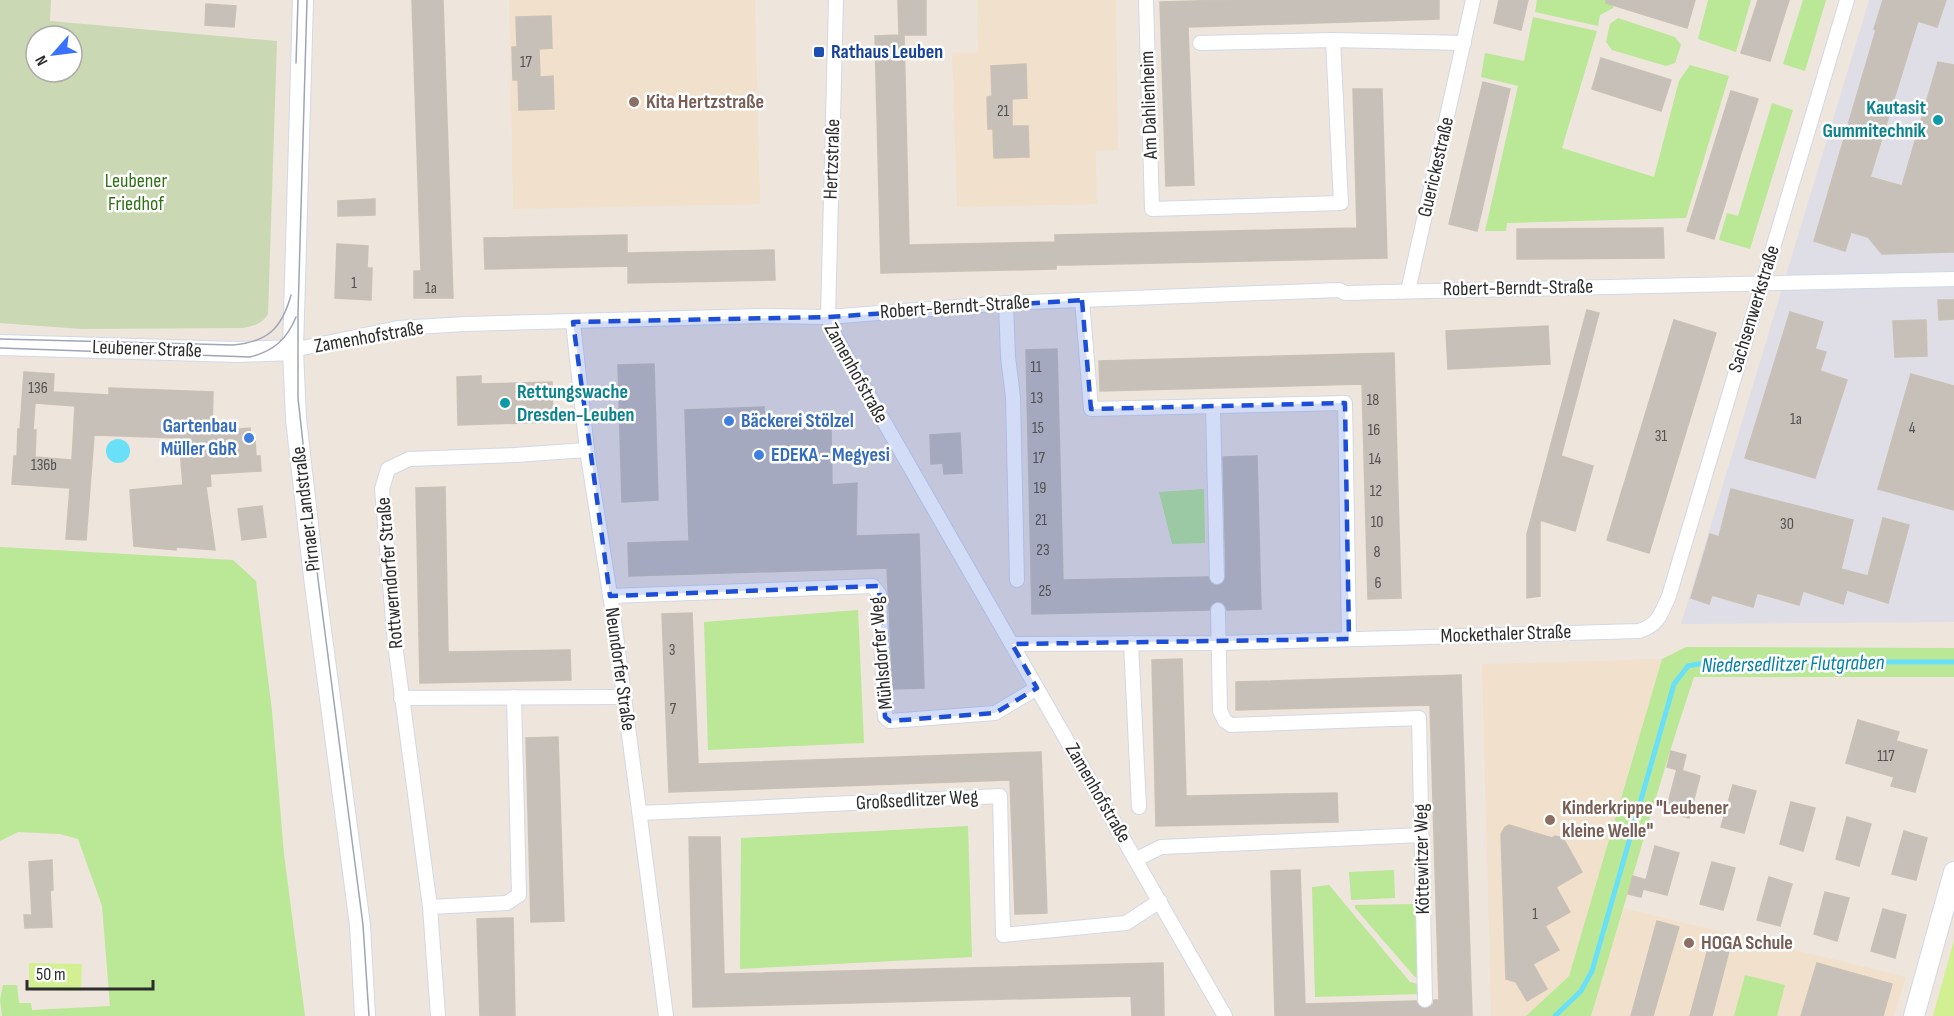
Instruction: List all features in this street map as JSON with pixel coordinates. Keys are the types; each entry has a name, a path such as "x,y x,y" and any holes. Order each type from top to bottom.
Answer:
{"street":[{"name":"Pirnaer Landstraße","path":"303,0 293,350 296,419 314,577 360,925 365,1016"},
{"name":"Hertzstraße","path":"828,317 837,0"},
{"name":"Am Dahlienheim","path":"1146,0 1152,209 1341,203 1333,40"},
{"name":"Guerickestraße","path":"1408,291 1473,0"},
{"name":"Sachsenwerkstraße","path":"1659,618 1669,596 1761,283 1848,0"},
{"path":"1200,43 1333,40 1464,43"},
{"name":"Robert-Berndt-Straße","path":"828,317 1006,303 1339,290 1345,293 1954,279"},
{"path":"1082,300 1091,409 1345,403 1349,639"},
{"path":"1006,303 1012,397 1017,580"},
{"name":"Zamenhofstraße","path":"293,350 398,328 759,316 828,317 836,338 1225,1016"},
{"name":"Neundorfer Straße","path":"573,322 587,450 610,596 666,1016"},
{"name":"Leubener Straße","path":"0,345 238,352 293,350"},
{"path":"1213,407 1217,577"},
{"name":"Rottwerndorfer Straße","path":"438,1016 430,907 401,698 382,489 388,470 409,459 587,450"},
{"name":"Mühlsdorfer Weg","path":"610,596 873,586 879,594 885,717 890,721 995,714 1037,688"},
{"path":"1218,610 1220,643"},
{"name":"Mockethaler Straße","path":"1012,644 1220,643 1639,631 1650,628 1659,618"},
{"name":"Zamenhofstraße","path":"1131,643 1139,807"},
{"name":"Köttewitzer Weg","path":"1220,643 1220,711 1225,721 1231,725 1419,718 1425,1000"},
{"path":"401,698 624,697"},
{"path":"430,907 507,903 519,895 514,698"},
{"name":"Großsedlitzer Weg","path":"640,813 1000,796 1004,935 1126,923 1160,901"},
{"name":"Zamenhofstraße","path":"1137,860 1161,847 1421,835"},
{"path":"1914,1016 1954,872"}],"highlighted area":[{"path":"1082,300 1091,409 1345,403 1349,639 1012,644 1037,688 995,713 890,721 885,717 879,586 610,596 573,322 828,317"}],"shaded area":[{"name":"Kita Hertzstraße","path":"509,0 755,0 760,204 513,209"},
{"path":"977,0 1116,0 1118,150 1096,151 1097,204 957,207 952,53 978,52"},
{"path":"1869,0 1954,0 1954,622 1681,624"},
{"name":"Kinderkrippe \"Leubener kleine Welle\"","path":"1662,659 1569,976 1526,1016 1491,1016 1482,664"},
{"name":"HOGA Schule","path":"1624,908 1906,977 1894,1016 1591,1016"}],"green space":[{"name":"Leubener Friedhof","path":"0,0 51,0 50,21 277,41 268,314 260,322 243,328 82,329 0,323"},
{"path":"1537,0 1615,0 1613,8 1600,15 1598,26 1535,12"},
{"path":"1708,0 1751,0 1736,52 1698,39"},
{"path":"1803,0 1826,0 1805,71 1783,64"},
{"path":"1533,17 1597,31 1562,148 1654,177 1679,81 1690,65 1729,76 1686,218 1507,223 1506,231 1485,231 1518,86 1481,77 1485,53 1524,61"},
{"path":"1618,18 1675,37 1681,45 1675,63 1666,66 1612,50 1606,42 1610,24"},
{"path":"1772,103 1793,110 1750,249 1719,240 1727,213 1738,216"},
{"path":"1204,489 1205,543 1172,544 1159,492"},
{"path":"0,547 233,560 256,581 272,711 284,854 305,1016 2,1016 0,1000 3,985 17,985 19,1003 31,1003 32,1010 110,1006 102,906 78,839 60,834 18,832 0,841"},
{"path":"858,610 864,743 708,750 704,622"},
{"path":"1686,647 1954,648 1954,677 1694,677 1591,1016 1526,1016 1569,976 1662,659"},
{"path":"968,826 972,957 740,969 741,838"},
{"path":"1394,870 1395,898 1351,900 1349,872"},
{"path":"1329,885 1410,982 1421,985 1421,994 1315,997 1312,887"},
{"path":"1418,904 1421,979 1415,977 1355,908 1355,905"},
{"path":"1954,940 1954,1016 1933,1016"},
{"path":"29,963 82,964 81,991 29,990"},
{"path":"1745,975 1785,985 1777,1016 1734,1016"}],"water":[{"path":"118,439 126,443 130,451 126,459 118,463 110,459 106,451 110,443"}],"building":[{"path":"412,0 443,0 453,298 414,298 414,271 421,271"},
{"path":"898,0 926,0 926,35 904,35 909,245 1055,242 1055,235 1357,228 1353,89 1382,89 1387,258 1056,265 1056,269 881,273 875,36 899,35"},
{"path":"1439,0 1439,19 1188,27 1194,185 1166,186 1160,2"},
{"path":"1499,0 1528,0 1521,30 1494,23"},
{"path":"1606,0 1695,0 1687,28 1606,3"},
{"path":"1758,0 1789,0 1770,61 1741,53"},
{"path":"1883,0 1946,0 1937,27 1918,21 1870,177 1902,186 1938,62 1954,65 1954,252 1882,254 1868,237 1851,232 1845,251 1814,241"},
{"path":"206,4 236,6 234,27 205,25"},
{"path":"551,16 552,48 539,49 540,77 553,76 554,109 519,110 518,80 513,80 512,47 517,47 516,17"},
{"path":"1601,58 1671,80 1661,111 1592,89"},
{"path":"1026,64 1027,98 1012,99 1012,126 1028,126 1029,157 994,158 993,129 988,129 987,97 992,96 991,66"},
{"path":"1483,82 1510,89 1477,231 1449,224"},
{"path":"1731,91 1758,99 1714,239 1687,231"},
{"path":"375,199 375,215 338,216 338,201"},
{"path":"1663,228 1664,258 1517,259 1517,229"},
{"path":"627,235 627,253 774,250 775,280 628,283 628,266 485,269 484,238"},
{"path":"337,244 368,246 367,268 372,268 371,300 335,298"},
{"path":"1938,300 1954,300 1954,319 1939,320"},
{"path":"1587,310 1599,313 1561,456 1593,466 1575,531 1540,520 1540,596 1527,598 1527,534"},
{"path":"1790,312 1823,322 1815,349 1826,352 1820,371 1847,380 1815,478 1745,458"},
{"path":"1674,320 1716,333 1649,553 1607,540"},
{"path":"1926,320 1927,356 1895,357 1893,321"},
{"path":"1548,326 1550,364 1448,369 1446,331"},
{"path":"1057,349 1063,580 1208,577 1213,585 1222,584 1226,577 1223,457 1257,456 1261,609 1227,610 1225,605 1218,601 1213,603 1209,610 1032,614 1026,350"},
{"path":"1394,353 1401,598 1368,599 1362,384 1100,391 1099,361"},
{"path":"654,364 658,500 622,502 618,365"},
{"path":"24,372 54,374 53,392 109,395 109,388 213,392 212,431 250,428 251,442 255,441 256,456 260,456 261,471 210,474 211,486 206,487 215,550 176,547 176,550 134,546 130,490 183,485 179,438 94,435 86,540 66,539 70,488 12,484 14,456 17,456 18,429 20,429","holes":["35,403 75,406 72,460 35,457 36,430 33,430"]},
{"path":"1911,374 1954,386 1954,510 1878,489"},
{"name":"Rettungswache Dresden-Leuben","path":"481,376 481,384 552,382 553,422 458,425 457,377"},
{"path":"764,407 765,426 831,426 832,485 857,483 856,536 919,534 924,688 893,689 887,568 629,576 628,543 689,541 685,410"},
{"path":"960,433 962,473 944,474 943,463 931,464 930,435"},
{"path":"445,487 448,652 570,650 571,680 420,683 416,488"},
{"path":"1731,489 1853,520 1841,569 1868,576 1883,518 1909,525 1888,603 1847,590 1843,604 1803,591 1799,605 1757,593 1753,607 1712,595 1709,604 1691,598 1710,534 1719,537"},
{"path":"262,506 266,537 242,540 238,509"},
{"path":"692,613 698,764 1041,752 1047,913 1015,914 1010,780 669,792 662,614"},
{"path":"1182,659 1186,796 1337,793 1338,822 1156,826 1152,660"},
{"path":"1461,675 1472,1016 1275,1016 1271,871 1300,870 1305,1004 1416,1001 1420,1008 1426,1009 1433,1005 1434,1000 1439,1000 1430,705 1236,710 1236,682"},
{"path":"1858,720 1899,732 1896,741 1927,750 1915,792 1891,786 1894,777 1846,763"},
{"path":"558,737 564,921 531,922 526,738"},
{"path":"1671,751 1686,755 1682,771 1667,767"},
{"path":"1677,769 1700,776 1689,818 1666,811"},
{"path":"1733,785 1756,791 1744,833 1721,827"},
{"path":"1791,802 1815,808 1803,851 1780,844"},
{"path":"1847,817 1871,824 1859,866 1836,859"},
{"path":"1509,825 1552,838 1555,836 1563,838 1582,872 1556,887 1570,912 1545,926 1559,950 1533,964 1547,989 1527,1001 1516,982 1506,979 1501,834"},
{"path":"1904,831 1927,838 1916,880 1892,874"},
{"path":"689,837 720,837 724,974 1163,963 1164,1016 1132,1016 1131,996 693,1007"},
{"path":"1655,846 1679,853 1667,895 1643,889 1641,897 1628,894 1633,876 1646,880"},
{"path":"52,860 53,890 50,891 52,927 25,928 24,915 32,915 29,862"},
{"path":"1712,862 1735,868 1723,910 1700,904"},
{"path":"1769,877 1792,884 1780,926 1757,920"},
{"path":"1825,892 1849,898 1837,941 1814,934"},
{"path":"1883,909 1906,915 1895,958 1871,951"},
{"path":"513,918 515,1016 480,1016 477,919"},
{"path":"1657,921 1679,927 1653,1016 1631,1016"},
{"path":"1709,945 1729,951 1712,1016 1690,1016"},
{"path":"1817,963 1892,984 1883,1016 1801,1016"}],"waterway":[{"name":"Niedersedlitzer Flutgraben","path":"1555,1016 1581,991 1592,971 1674,684 1688,666 1709,662 1954,662"}],"tunnel":[{"path":"1217,577 1218,610"},
{"path":"1425,1000 1425,1016"}],"tram line":[{"path":"296,63 298,0"},
{"path":"307,0 298,313 298,398 318,579 363,925 369,1016"},
{"path":"0,339 233,345 256,341 272,331 283,316 291,295"},
{"path":"0,348 250,357 273,348 279,343 296,317"}],"place":[{"name":"Rathaus Leuben","path":"819,52"},
{"name":"Kita Hertzstraße","path":"634,102"},
{"name":"Kautasit Gummitechnik","path":"1938,120"},
{"name":"Rettungswache Dresden-Leuben","path":"505,403"},
{"name":"Bäckerei Stölzel","path":"729,421"},
{"name":"Gartenbau Müller GbR","path":"249,438"},
{"name":"EDEKA - Megyesi","path":"759,455"},
{"name":"Kinderkrippe \"Leubener kleine Welle\"","path":"1550,820"},
{"name":"HOGA Schule","path":"1689,943"}]}
